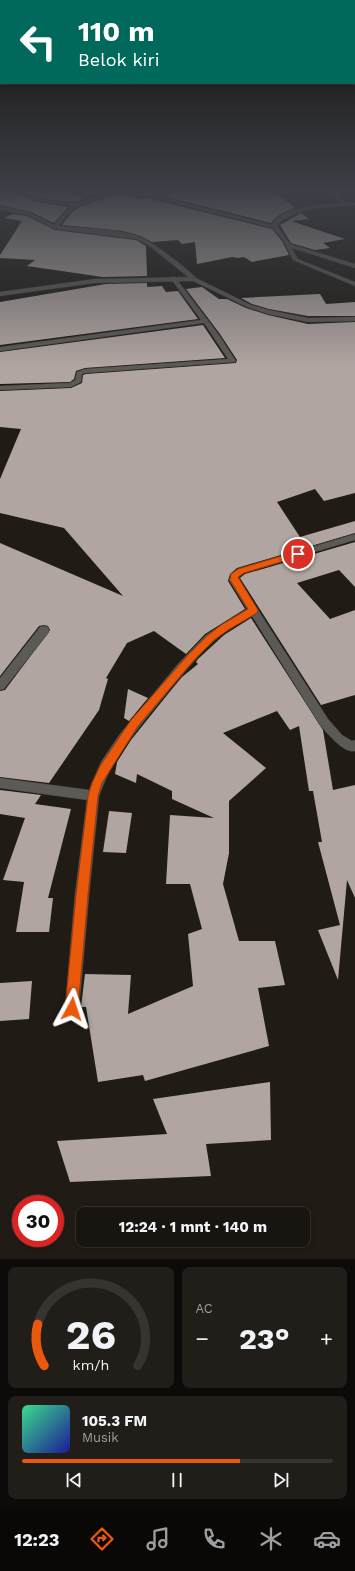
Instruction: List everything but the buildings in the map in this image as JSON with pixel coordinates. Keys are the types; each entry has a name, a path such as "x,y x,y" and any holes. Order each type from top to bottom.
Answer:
{"street":[{"path":"156,249 194,279 248,306 268,312 308,320 355,319"},
{"path":"290,249 295,259 298,261 355,284"},
{"path":"300,249 355,266"},
{"path":"0,294 95,281 173,278 194,279"},
{"path":"0,388 70,385 79,381 79,373 85,371 233,361 206,321 173,278"},
{"path":"0,349 206,321"},
{"path":"355,537 237,573 234,576 234,580 324,722 344,743 352,747 355,746"},
{"path":"72,1009 82,895 93,796 97,783 104,769 134,723 191,657 210,638 224,627 253,610"},
{"path":"0,686 44,630"},
{"path":"0,783 93,796"}],"route":[{"path":"72,1009 82,895 93,796 97,783 104,769 134,723 191,657 210,638 224,627 253,610 234,580 234,576 241,571 298,554"}]}
